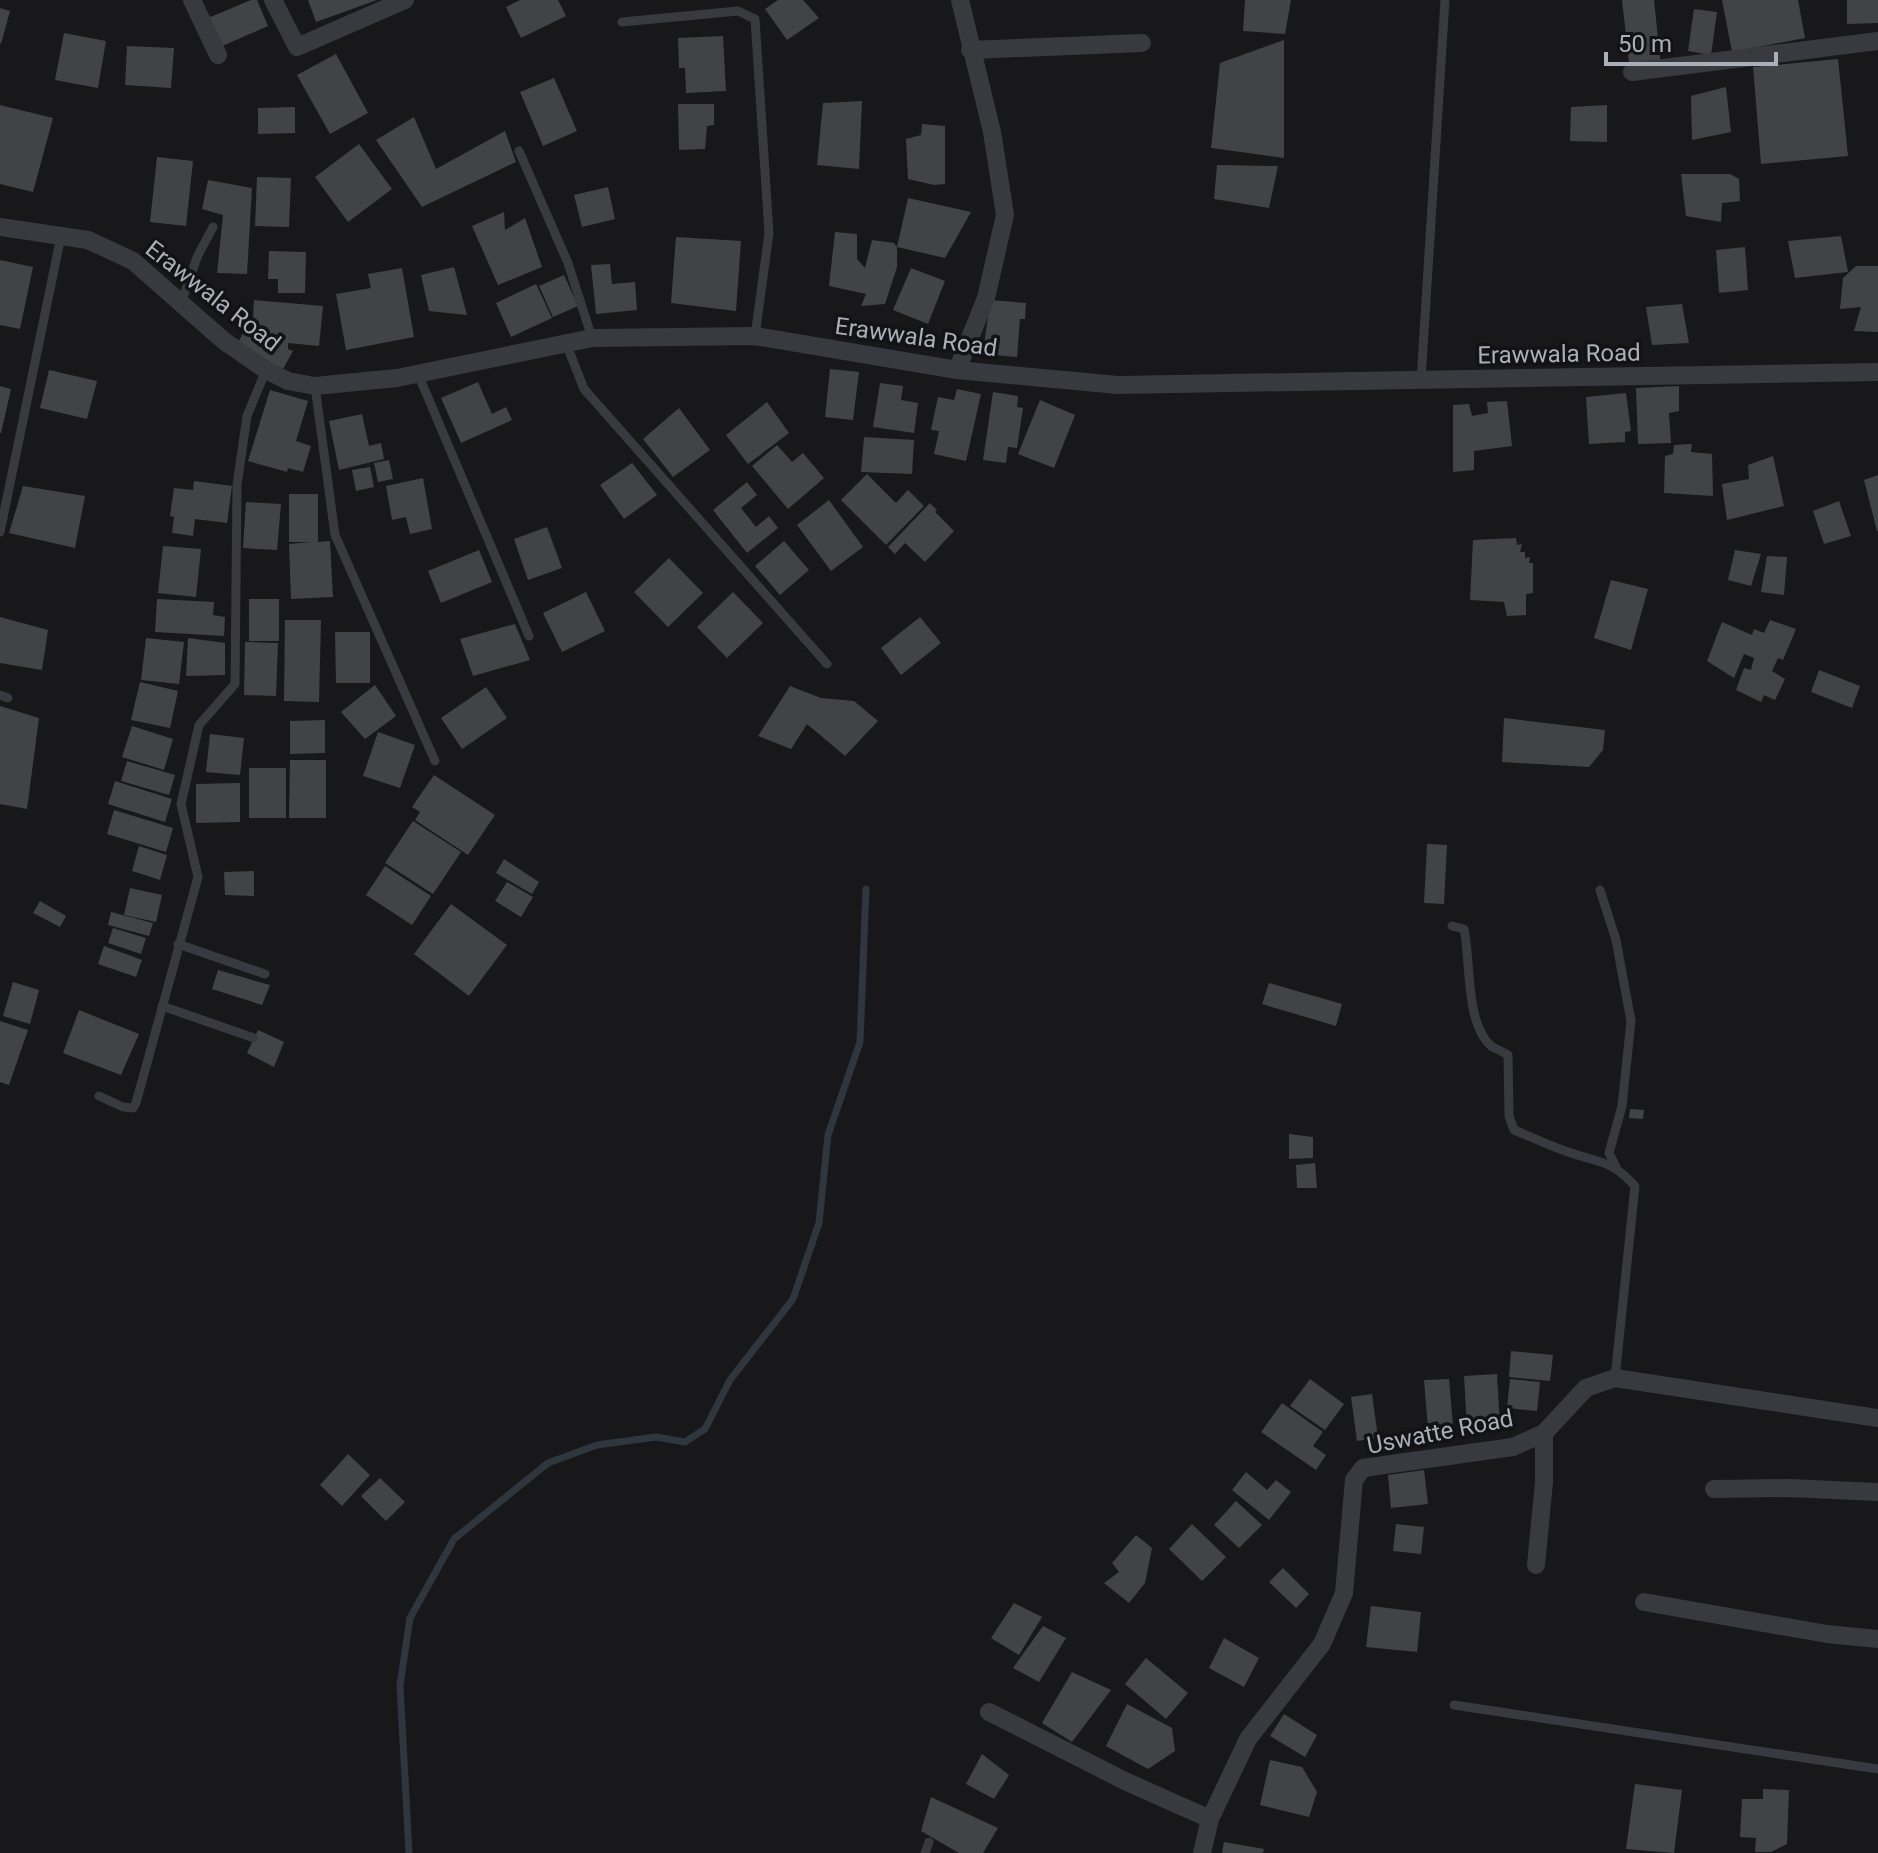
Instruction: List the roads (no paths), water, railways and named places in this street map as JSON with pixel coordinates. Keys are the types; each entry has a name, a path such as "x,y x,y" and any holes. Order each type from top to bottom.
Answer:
{"street":[{"path":"192,0 218,55"},
{"path":"273,0 297,47 405,0"},
{"path":"957,370 986,298 1005,215 992,132 960,0"},
{"path":"1632,72 1878,41"},
{"path":"970,50 1142,43"},
{"name":"Erawwala Road","path":"0,227 88,240 133,261 224,341 266,370 288,381 315,386 418,373 592,338 755,336 957,370 1118,385 1878,372"},
{"path":"1615,1378 1878,1418"},
{"name":"Uswatte Road","path":"1202,1853 1210,1819 1248,1739 1322,1644 1344,1593 1354,1480 1363,1468 1513,1447 1544,1433 1586,1388 1615,1378"},
{"path":"1536,1565 1544,1482 1544,1433"},
{"path":"1714,1489 1878,1492"},
{"path":"1644,1602 1827,1634 1878,1639"},
{"path":"989,1712 1127,1782 1210,1819"}],"lane":[{"path":"1421,380 1445,0"},
{"path":"622,22 738,11 755,19 769,233 755,336"},
{"path":"519,151 568,263 592,338"},
{"path":"181,303 198,255 213,227"},
{"path":"0,532 61,236"},
{"path":"566,342 584,389 827,664"},
{"path":"99,1096 133,1108 198,877 181,804 199,725 235,684 237,485 247,416 266,370"},
{"path":"418,373 529,636"},
{"path":"315,386 335,535 435,761"},
{"path":"1600,890 1616,940 1631,1021 1622,1106 1609,1153 1617,1169"},
{"path":"1452,926 1464,929 1469,951 1472,1007 1477,1020 1489,1045 1508,1055 1509,1116 1514,1130 1575,1154 1598,1159 1617,1169 1635,1186 1615,1378"},
{"path":"178,944 265,974"},
{"path":"162,1006 254,1038"},
{"path":"1454,1705 1878,1769"},
{"path":"925,1853 929,1842"}],"waterway":[{"path":"409,1853 400,1685 410,1618 454,1539 548,1463 597,1445 656,1437 685,1442 705,1429 730,1380 793,1299 819,1223 828,1135 860,1042 866,889"}]}
